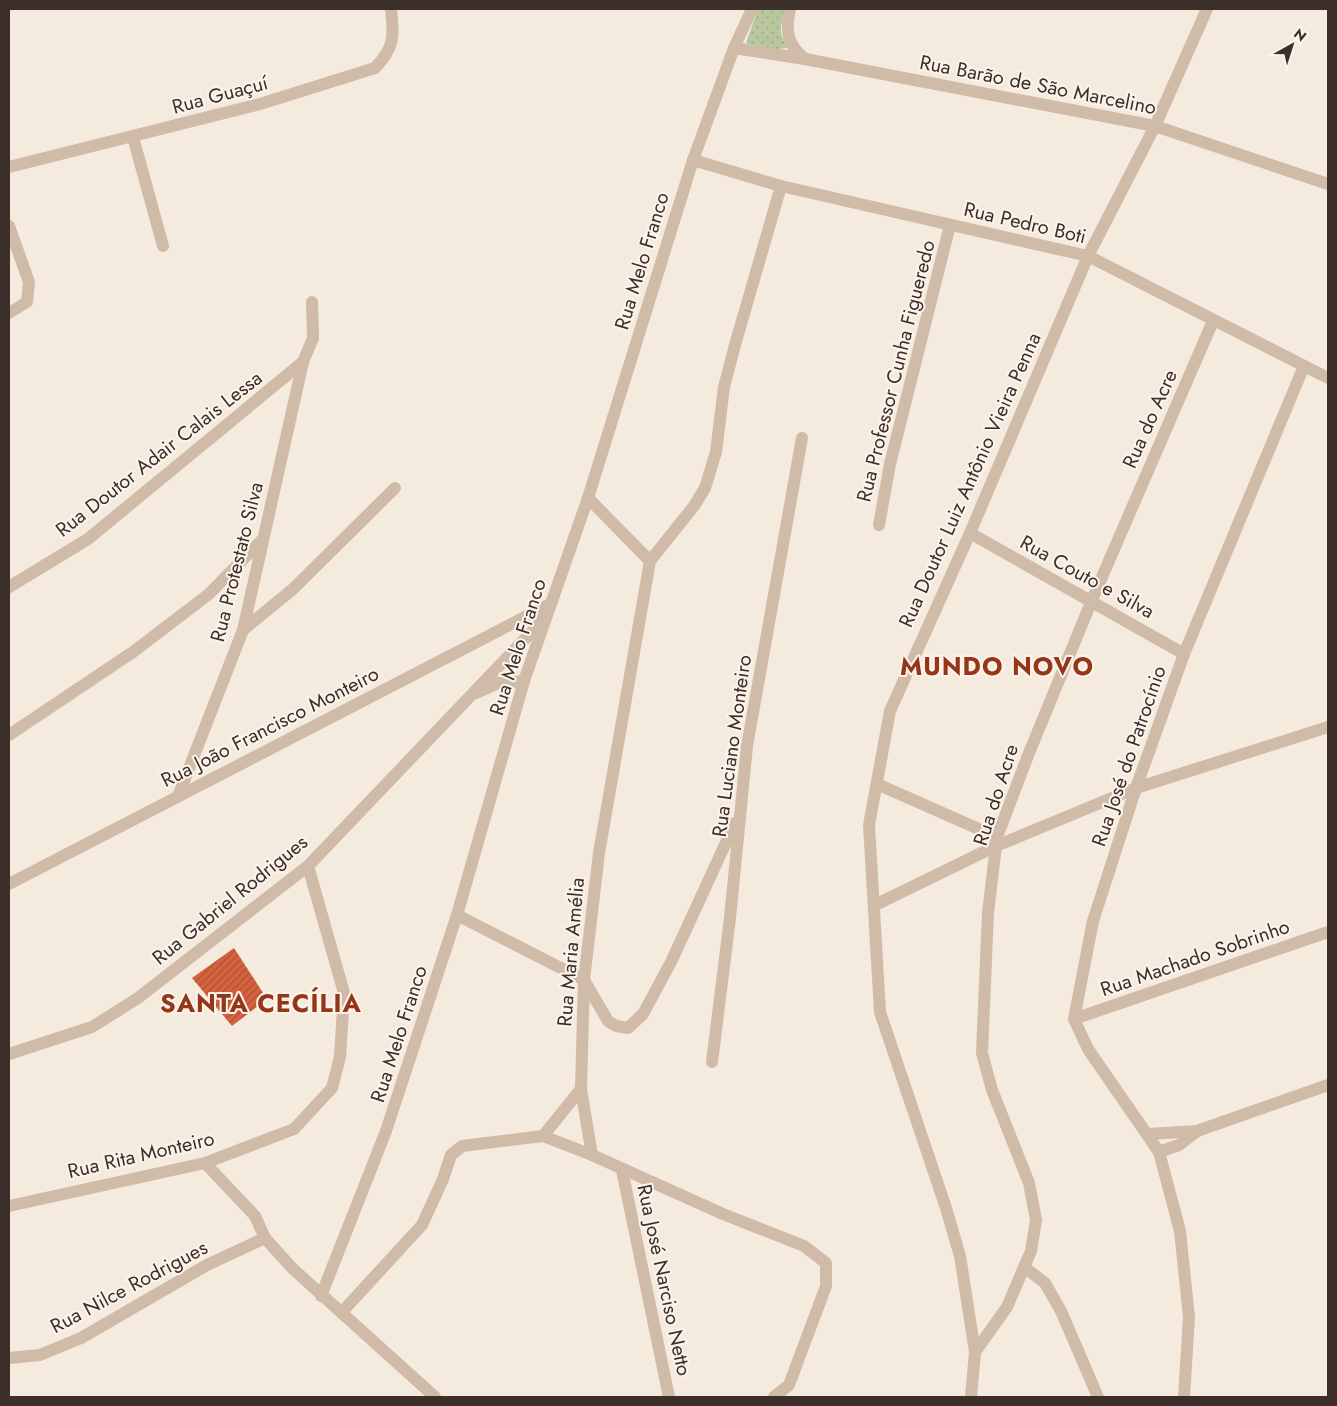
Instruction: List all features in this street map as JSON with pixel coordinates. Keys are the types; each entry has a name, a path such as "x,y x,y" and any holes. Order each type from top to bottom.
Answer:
{"street":[{"name":"Rua Guaçuí","path":"9,167 133,138 260,104 376,68 387,55 394,36 391,9"},
{"name":"Rua Melo Franco","path":"321,1296 386,1131 457,915 524,681 588,498 693,160 734,48 752,9"},
{"path":"790,9 787,28 788,38 794,51 805,59"},
{"name":"Rua Doutor Luiz Antônio Vieira Penna","path":"971,1397 975,1352 960,1256 946,1208 880,1012 869,826 890,711 970,533 1088,256 1155,126 1207,9"},
{"name":"Rua Barão de São Marcelino","path":"734,48 805,59 1155,126 1328,184"},
{"path":"133,138 163,246"},
{"name":"Rua Pedro Boti","path":"693,160 781,186 1088,256 1328,378"},
{"path":"588,498 650,561 694,506 705,488 716,452 724,387 781,186"},
{"name":"Rua Professor Cunha Figueredo","path":"879,525 890,464 950,225"},
{"path":"9,226 29,282 27,302 9,313"},
{"name":"Rua Protestato Silva","path":"179,794 243,630 304,362 313,338 312,302"},
{"name":"Rua do Acre","path":"975,1352 1007,1307 1031,1251 1036,1220 1029,1183 992,1090 982,1053 988,913 996,842 1029,753 1092,600 1213,321"},
{"name":"Rua Doutor Adair Calais Lessa","path":"9,587 88,539 304,362"},
{"name":"Rua José do Patrocínio","path":"1074,1019 1093,921 1136,788 1184,654 1304,366"},
{"name":"Rua Luciano Monteiro","path":"712,1062 747,746 802,438"},
{"path":"243,630 293,589 395,488"},
{"name":"Rua Couto e Silva","path":"970,533 1092,600 1184,654"},
{"path":"9,735 133,652 209,594 264,539"},
{"name":"Rua Maria Amélia","path":"592,1155 581,1088 584,980 600,853 650,561"},
{"name":"Rua João Francisco Monteiro","path":"9,884 179,794 550,604"},
{"name":"Rua Gabriel Rodrigues","path":"9,1054 39,1046 100,1022 138,998 308,866 545,618"},
{"path":"469,696 498,683 524,681"},
{"path":"875,906 996,842 1136,788 1328,727"},
{"path":"877,784 996,842"},
{"path":"457,915 584,980 608,1021 616,1026 628,1028 643,1014 671,962 740,813"},
{"name":"Rua Rita Monteiro","path":"9,1206 204,1163 294,1129 332,1088 340,1057 344,993 308,866"},
{"name":"Rua Machado Sobrinho","path":"1074,1019 1328,932"},
{"path":"1074,1019 1088,1049 1159,1152 1180,1232 1189,1317 1184,1397"},
{"path":"1148,1134 1197,1131 1328,1085"},
{"path":"543,1136 581,1088"},
{"path":"1159,1152 1179,1145 1197,1131"},
{"path":"342,1312 422,1225 451,1155 462,1146 543,1136 592,1155 722,1214 804,1246 826,1264 826,1286 789,1385 774,1397"},
{"path":"204,1163 255,1216 265,1238 321,1296 342,1312 435,1397"},
{"name":"Rua José Narciso Netto","path":"622,1170 669,1397"},
{"name":"Rua Nilce Rodrigues","path":"9,1358 40,1355 81,1338 207,1265 265,1238"},
{"path":"1024,1267 1045,1283 1061,1311 1098,1397"}],"green space":[{"path":"758,9 785,9 781,33 788,48 767,50 746,43"}],"building":[{"path":"234,948 267,999 232,1026 192,978"}],"district":[{"name":"MUNDO NOVO","path":"997,666"},
{"name":"SANTA CECÍLIA","path":"261,1003"}]}
